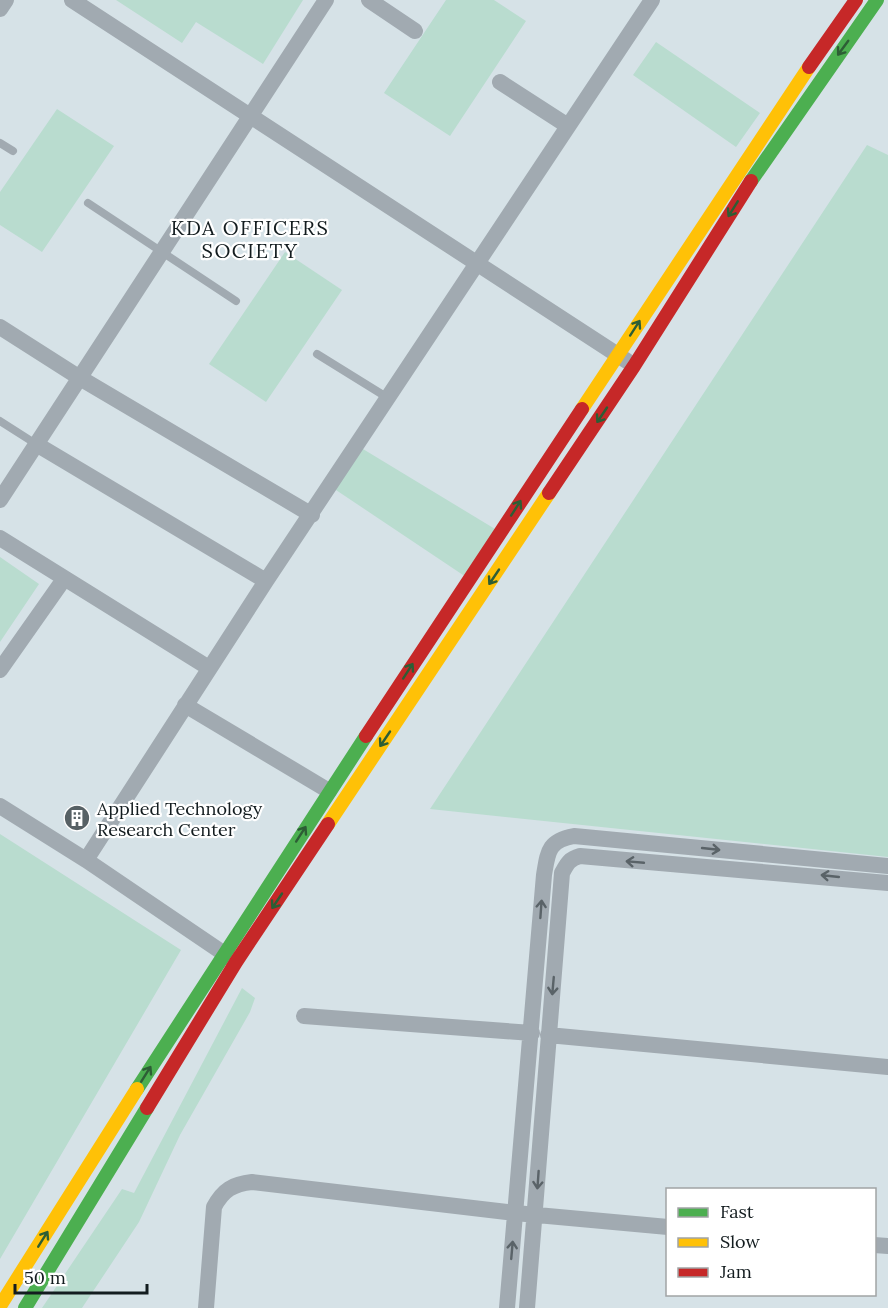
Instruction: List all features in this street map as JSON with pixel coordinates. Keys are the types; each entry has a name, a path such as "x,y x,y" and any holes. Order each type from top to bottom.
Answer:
{"street":[{"path":"0,9 6,0"},
{"path":"72,0 634,366"},
{"path":"0,500 326,0"},
{"path":"369,0 415,31"},
{"path":"86,860 184,705 652,0"},
{"path":"25,1308 329,791 759,140 856,0"},
{"path":"0,1306 229,958 634,366 772,147 877,0"},
{"path":"500,82 568,126"},
{"path":"759,140 772,147"},
{"path":"0,327 80,378 312,515"},
{"path":"36,444 266,581"},
{"path":"0,538 209,668"},
{"path":"0,670 64,579"},
{"path":"184,705 329,791"},
{"path":"0,806 86,860 229,958"},
{"path":"527,1308 536,1215 544,875 551,846 558,839 574,836 888,866"},
{"path":"507,1308 515,1213 562,873 571,859 588,857 888,883"},
{"path":"304,1016 540,1034 888,1067"},
{"path":"206,1308 214,1207 221,1194 236,1184 252,1182 515,1213 666,1227"}],"lane":[{"path":"0,143 13,151"},
{"path":"88,203 236,301"},
{"path":"317,354 389,398"},
{"path":"0,421 36,444"}],"green space":[{"path":"116,0 303,0 263,64 196,22 182,43"},
{"path":"446,0 494,0 526,21 450,136 384,93"},
{"path":"656,42 760,113 736,147 633,75"},
{"path":"57,109 114,146 42,252 0,225 0,192"},
{"path":"867,145 888,155 888,857 430,809"},
{"path":"285,252 342,290 266,402 209,364"},
{"path":"358,446 500,532 469,579 330,486"},
{"path":"0,557 39,584 0,642"},
{"path":"0,834 181,950 0,1259"},
{"path":"242,988 255,998 250,1012 180,1135 139,1222 82,1308 42,1308 122,1189 134,1193"}],"traffic: fast":[{"path":"751,181 877,0"},
{"path":"137,1089 366,736"},
{"path":"25,1308 147,1108"}],"traffic: slow":[{"path":"582,409 809,67"},
{"path":"328,824 549,493"},
{"path":"0,1306 137,1089"}],"traffic: jam":[{"path":"809,67 856,0"},
{"path":"549,493 634,366 751,181"},
{"path":"366,736 582,409"},
{"path":"147,1108 236,962 328,824"}],"place":[{"name":"Applied Technology Research Center","path":"77,818"}],"district":[{"name":"KDA OFFICERS SOCIETY","path":"250,238"}]}
